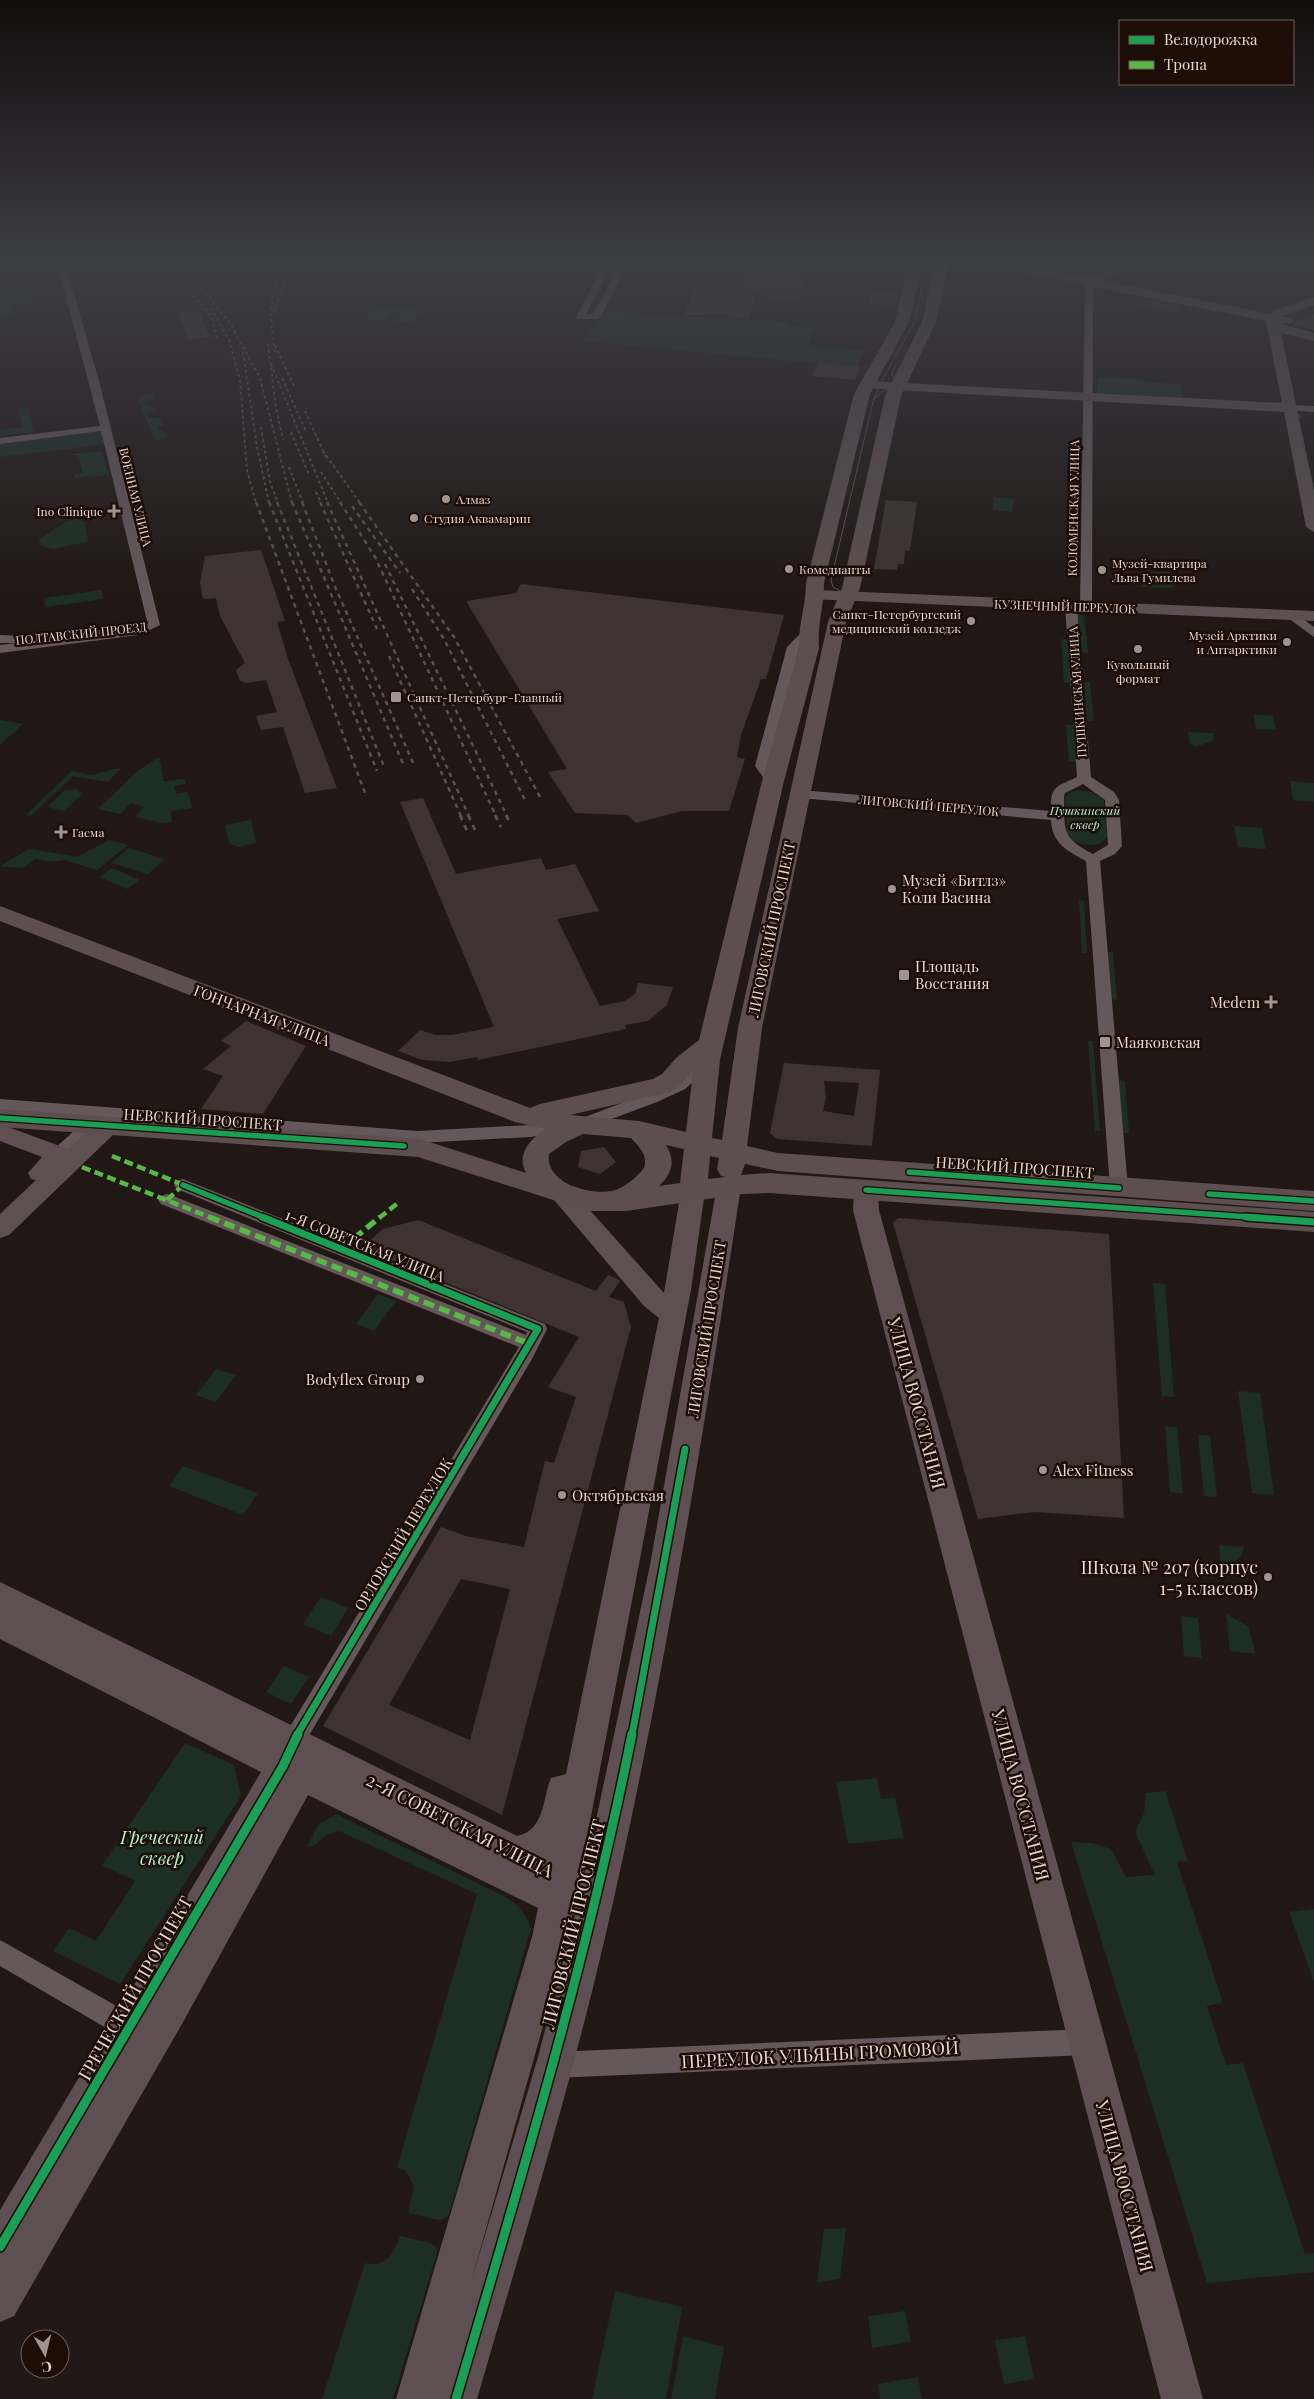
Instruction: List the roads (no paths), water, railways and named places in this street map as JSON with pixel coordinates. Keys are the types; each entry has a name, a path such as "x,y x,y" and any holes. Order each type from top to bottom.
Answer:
{"main road":[{"name":"ЛИГОВСКИЙ ПРОСПЕКТ","path":"729,1186 750,1028 800,794 830,600 816,579 858,411 866,385 874,371"},
{"name":"ЛИГОВСКИЙ ПРОСПЕКТ","path":"693,1191 709,1051 773,781 809,648 808,633 830,600 851,588 890,410 897,387 905,371"},
{"path":"741,912 773,915"},
{"name":"ГОНЧАРНАЯ УЛИЦА","path":"0,913 524,1116"},
{"path":"524,1116 661,1086 671,1080 684,1064 709,1051"},
{"path":"524,1116 582,1124"},
{"name":"НЕВСКИЙ ПРОСПЕКТ","path":"0,1118 106,1121 420,1148 561,1194 588,1200 617,1202 729,1186 769,1183 1314,1222"},
{"path":"561,1194 539,1172 535,1157 537,1151 548,1139 582,1124"},
{"name":"НЕВСКИЙ ПРОСПЕКТ","path":"582,1124 639,1130 778,1162 1314,1201"},
{"path":"617,1202 651,1178 659,1163 658,1153 639,1130"},
{"path":"697,1143 729,1186"}],"street":[{"name":"ВОЕННАЯ УЛИЦА","path":"91,371 154,626"},
{"name":"КОЛОМЕНСКАЯ УЛИЦА","path":"1078,606 1088,371"},
{"path":"1286,371 1289,408 1314,527"},
{"path":"866,385 1289,408 1309,413"},
{"path":"1302,394 1309,413"},
{"path":"0,441 105,428"},
{"name":"КУЗНЕЧНЫЙ ПЕРЕУЛОК","path":"830,600 1078,606 1314,616"},
{"name":"ПУШКИНСКАЯ УЛИЦА","path":"1078,606 1084,784"},
{"path":"1292,615 1314,633"},
{"name":"ПОЛТАВСКИЙ ПРОЕЗД","path":"0,639 24,640 136,625 154,626"},
{"name":"ПОЛТАВСКИЙ ПРОЕЗД","path":"0,649 139,631 154,626"},
{"path":"1084,784 1109,795 1112,800 1116,839 1114,846 1092,856 1070,849 1059,835 1057,796 1060,790 1084,784"},
{"name":"ЛИГОВСКИЙ ПЕРЕУЛОК","path":"800,794 1058,816"},
{"path":"1092,856 1120,1188"},
{"path":"582,1124 667,1092 686,1079 709,1051"},
{"name":"НЕВСКИЙ ПРОСПЕКТ","path":"0,1105 106,1121 418,1137 530,1131 582,1124"},
{"path":"0,1213 59,1154 106,1121"},
{"path":"0,1229 106,1121"},
{"path":"0,1132 59,1154"},
{"name":"1-Я СОВЕТСКАЯ УЛИЦА","path":"183,1185 534,1337"},
{"name":"ЛИГОВСКИЙ ПРОСПЕКТ","path":"456,2399 553,2066 617,1809 694,1405 729,1186"},
{"name":"УЛИЦА ВОССТАНИЯ","path":"866,1190 866,1210 1182,2399"},
{"name":"ЛИГОВСКИЙ ПРОСПЕКТ","path":"417,2399 550,1937 673,1314 693,1191"},
{"path":"561,1194 653,1299 673,1314"},
{"name":"1-Я СОВЕТСКАЯ УЛИЦА","path":"167,1200 534,1337"},
{"name":"ОРЛОВСКИЙ ПЕРЕУЛОК","path":"292,1761 534,1337"},
{"name":"2-Я СОВЕТСКАЯ УЛИЦА","path":"0,1595 74,1630 292,1761 517,1853 559,1888"},
{"name":"2-Я СОВЕТСКАЯ УЛИЦА","path":"0,1624 559,1888 596,1896"},
{"name":"ЛИГОВСКИЙ ПРОСПЕКТ","path":"517,1853 534,1850 547,1840 558,1811 575,1732 599,1686"},
{"name":"ГРЕЧЕСКИЙ ПРОСПЕКТ","path":"0,2302 140,2034 292,1761"},
{"path":"0,1952 140,2034"},
{"name":"ГРЕЧЕСКИЙ ПРОСПЕКТ","path":"0,2247 140,2034"},
{"name":"ПЕРЕУЛОК УЛЬЯНЫ ГРОМОВОЙ","path":"553,2066 1087,2042"}],"tram line":[{"path":"874,399 887,371"},
{"path":"893,371 893,378 901,384 915,387 1273,406 1297,413"},
{"path":"1288,371 1297,413"},
{"path":"874,399 883,391 908,387"},
{"path":"874,399 831,580 833,587 848,595 1314,616"},
{"path":"1297,413 1301,418"},
{"path":"1297,413 1314,494"}],"railway":[{"path":"238,371 240,380 247,470 256,503"},
{"path":"246,371 257,447 269,503"},
{"path":"256,371 260,378 292,503"},
{"path":"271,371 276,408 283,440"},
{"path":"274,371 328,503"},
{"path":"287,371 294,386"},
{"path":"282,378 306,431"},
{"path":"305,411 324,452"},
{"path":"261,427 270,482 278,503"},
{"path":"291,432 309,475"},
{"path":"324,452 360,503"},
{"path":"324,452 326,457"},
{"path":"289,467 303,503"},
{"path":"321,472 341,503"},
{"path":"316,492 321,503"},
{"path":"256,502 365,793"},
{"path":"269,502 377,771"},
{"path":"277,502 385,769"},
{"path":"292,502 404,766"},
{"path":"302,502 336,589 414,765"},
{"path":"320,502 377,629"},
{"path":"327,502 469,816"},
{"path":"340,502 375,557 496,816"},
{"path":"359,502 454,637 540,797"},
{"path":"352,506 400,573"},
{"path":"385,564 507,816"},
{"path":"412,589 444,639 525,800"},
{"path":"389,656 461,816"},
{"path":"460,815 468,833"},
{"path":"468,815 476,832"},
{"path":"495,815 501,827"},
{"path":"506,815 511,825"}],"place":[{"name":"Алмаз","path":"446,499"},
{"name":"Ino Clinique","path":"114,511"},
{"name":"Студия Аквамарин","path":"414,518"},
{"name":"Комедианты","path":"789,569"},
{"name":"Музей-квартира Льва Гумилева","path":"1102,570"},
{"name":"Санкт-Петербургский медицинский колледж","path":"971,621"},
{"name":"Музей Арктики и Антарктики","path":"1287,642"},
{"name":"Кукольный формат","path":"1138,649"},
{"name":"Санкт-Петербург-Главный","path":"396,697"},
{"name":"Гасма","path":"61,832"},
{"name":"Музей «Битлз» Коли Васина","path":"892,889"},
{"name":"Площадь Восстания","path":"904,975"},
{"name":"Medem","path":"1271,1002"},
{"name":"Маяковская","path":"1105,1042"},
{"name":"Bodyflex Group","path":"420,1379"},
{"name":"Alex Fitness","path":"1043,1470"},
{"name":"Октябрьская","path":"562,1495"},
{"name":"Школа № 207 (корпус 1-5 классов)","path":"1268,1577"}],"park label":[{"name":"Пушкинский сквер","path":"1085,817"},
{"name":"Греческий сквер","path":"162,1847"}]}
